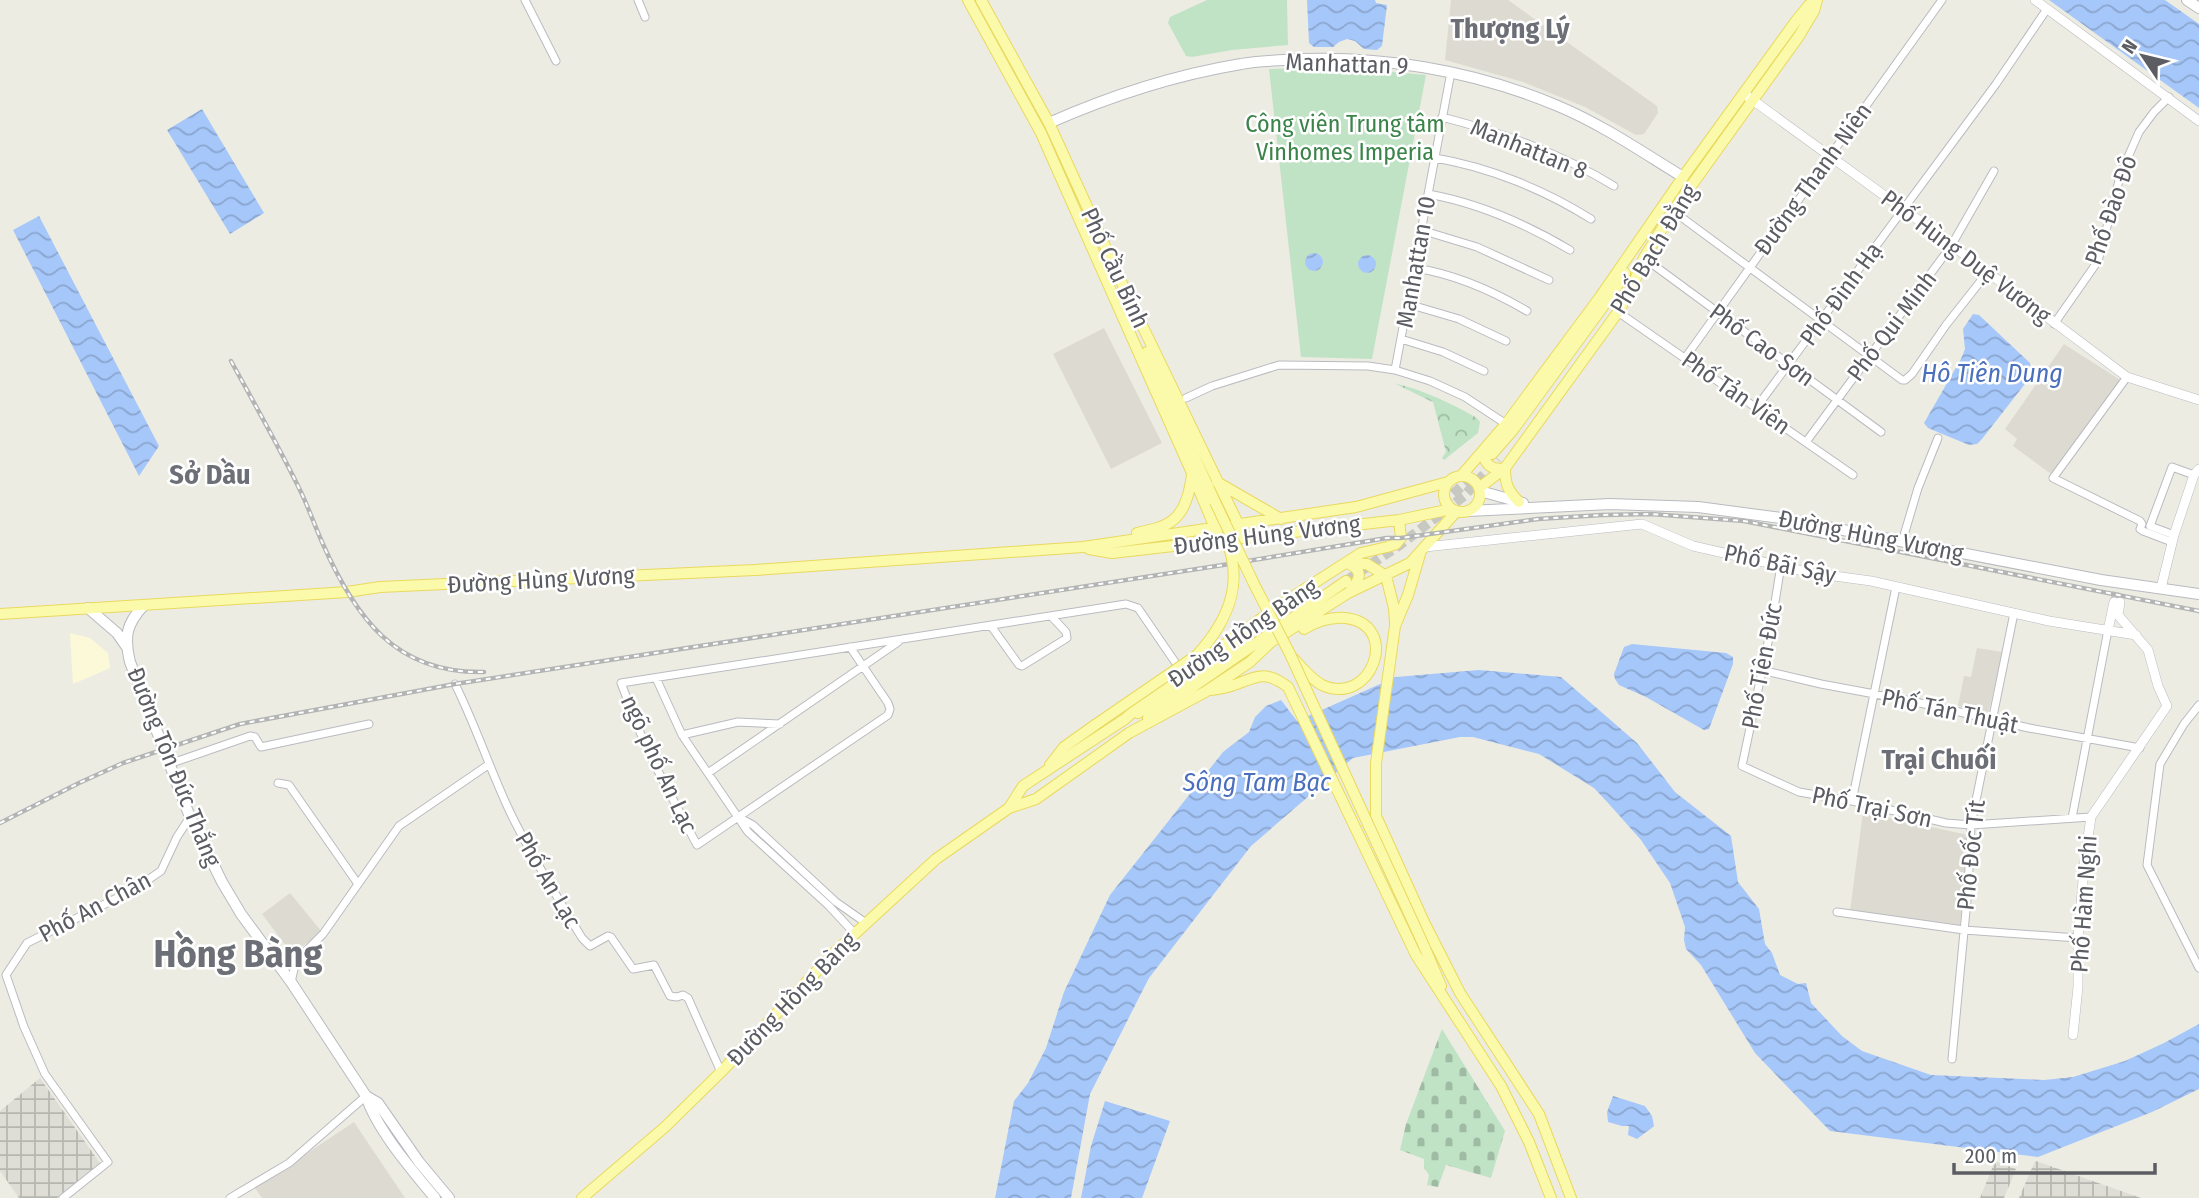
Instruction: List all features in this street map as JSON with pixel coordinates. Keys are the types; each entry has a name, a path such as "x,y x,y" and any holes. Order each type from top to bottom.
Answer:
{"main road":[{"name":"Phố Cầu Bính","path":"968,0 992,31 1049,123 1125,290 1245,538"},
{"name":"Phố Cầu Bính","path":"981,0 992,31 1041,133 1220,540"},
{"name":"Phố Bạch Đằng","path":"1461,476 1495,458 1618,312 1644,258 1673,211 1796,21 1816,0"},
{"name":"Phố Bạch Đằng","path":"1479,490 1495,458 1506,424 1683,177 1799,36 1814,11 1816,0"},
{"path":"2187,0 2199,8"},
{"name":"Manhattan 9","path":"1049,123 1126,93 1181,76 1244,63 1342,59 1390,63 1451,72 1500,84 1558,106 1608,130 1683,177"},
{"path":"1495,458 1610,297 1631,262 1641,238"},
{"path":"1495,458 1629,283 1644,258"},
{"path":"1125,290 1134,324 1215,502 1290,654 1448,1002"},
{"path":"1116,301 1134,324"},
{"path":"1495,458 1509,492 1519,502"},
{"path":"1120,541 1139,532 1163,527 1173,520 1188,500 1192,473"},
{"path":"1461,476 1471,478 1479,490 1479,501 1458,511 1443,496 1448,482 1461,476"},
{"path":"1217,482 1281,519 1283,534"},
{"name":"Đường Hùng Vương","path":"0,614 347,592 380,587 730,571 1083,547 1356,507 1448,482"},
{"name":"Đường Hùng Vương","path":"1479,490 1540,507"},
{"path":"1045,772 1064,747 1198,655 1221,625 1228,609 1233,558 1215,502"},
{"name":"Đường Hùng Vương","path":"1083,547 1112,553 1458,511 1610,504 1698,507 1781,518 1902,542 2120,592 2161,588 2199,594"},
{"name":"Đường Hồng Bàng","path":"582,1198 665,1128 866,923 936,859 1009,808 1036,799 1129,733 1205,692 1250,662 1271,642 1348,593 1410,563 1458,511"},
{"name":"Đường Hồng Bàng","path":"1009,808 1023,786 1125,719 1145,701 1286,601 1361,553 1396,544 1402,538 1399,520"},
{"path":"1395,626 1423,549"},
{"path":"1347,564 1367,564 1387,576 1394,608 1395,626 1376,763 1376,816"},
{"path":"1347,564 1357,569 1360,578 1348,593"},
{"path":"1125,719 1148,708 1344,578 1129,733"},
{"path":"126,646 132,617 144,606"},
{"path":"88,608 117,633 126,646"},
{"path":"1250,662 1276,649 1313,624 1342,618 1360,623 1371,632 1376,644 1374,666 1369,675 1357,684 1340,689 1320,684 1290,654"},
{"name":"Đường Tôn Đức Thắng","path":"126,646 190,817 222,882 241,914 291,982 366,1096 371,1110 435,1198"},
{"path":"1205,692 1234,685 1254,676 1279,680 1288,687 1416,955 1502,1086 1525,1133 1551,1198"},
{"path":"1355,825 1357,811 1361,808 1369,809 1376,816 1460,993 1536,1107 1571,1198"},
{"path":"1424,946 1460,993"},
{"name":"Đường Tôn Đức Thắng","path":"366,1096 378,1103 419,1162 449,1198"},
{"path":"1525,1133 1543,1125"}],"street":[{"path":"525,0 556,61"},
{"path":"638,0 645,17"},
{"path":"1796,21 1805,0"},
{"name":"Đường Thanh Niên","path":"1685,358 1942,0"},
{"path":"2035,0 2199,121"},
{"name":"Phố Đình Hạ","path":"1756,408 1996,84 2047,9"},
{"name":"Manhattan 10","path":"1395,370 1451,72"},
{"name":"Phố Hùng Duệ Vương","path":"1749,97 2127,377 2199,400"},
{"name":"Phố Đào Đô","path":"2054,324 2098,261 2122,173 2139,132 2154,111 2169,97"},
{"name":"Manhattan 8","path":"1442,117 1505,134 1538,147 1614,187"},
{"path":"1435,158 1473,167 1527,186 1591,219"},
{"name":"Phố Qui Minh","path":"1806,442 1951,246 1994,171"},
{"path":"1428,194 1498,215 1542,234 1570,250"},
{"path":"1673,211 1902,380 1909,378 1987,273"},
{"path":"1421,230 1478,247 1549,280"},
{"name":"Phố Cao Sơn","path":"1644,258 1881,432"},
{"path":"1415,268 1472,284 1527,311"},
{"path":"1408,304 1459,320 1506,341"},
{"name":"Phố Tản Viên","path":"1618,312 1853,475"},
{"path":"1401,339 1443,352 1484,371"},
{"path":"1186,398 1212,386 1279,365 1368,366 1395,370 1430,381 1465,397 1506,424"},
{"path":"2127,377 2053,478 2140,521 2140,529 2143,531 2173,539"},
{"path":"1902,542 1918,488 1938,438"},
{"path":"2161,588 2173,539 2197,472 2172,467 2150,526 2173,539"},
{"name":"Phố Bãi Sậy","path":"1423,549 1642,524 1693,546 1841,578 1871,581 2049,621 2136,635"},
{"name":"Phố Tiên Đức","path":"1742,766 1781,565"},
{"path":"1852,801 1896,587"},
{"path":"2072,818 2108,630 2120,592"},
{"name":"Phố Hàm Nghi","path":"2073,1035 2078,987 2078,938 2091,817 2167,706 2148,650 2118,615 2120,592"},
{"path":"855,934 829,906 748,831 682,735 656,678 1126,604 1138,608 1175,662"},
{"name":"Phố Đốc Tít","path":"1952,1059 1968,889 1971,825 2014,613"},
{"path":"991,626 1022,666 1067,638 1066,632 1052,617"},
{"path":"708,773 899,641"},
{"path":"739,817 888,715 888,703 850,647"},
{"name":"Phố Tán Thuật","path":"1761,670 1907,699 1992,720 2140,748"},
{"name":"ngõ phố An Lạc","path":"656,678 621,683 647,750 696,845 739,817"},
{"name":"Phố An Lạc","path":"455,684 481,741 488,765 534,857 586,944 590,946 608,936 633,969 654,965 670,996 683,995 688,998 721,1072"},
{"path":"2199,705 2160,764 2147,865 2199,968"},
{"path":"682,735 738,722 780,724"},
{"path":"169,764 250,736 255,737 261,747 369,724"},
{"path":"291,982 296,961 323,934 399,826 488,765"},
{"name":"Phố Trại Sơn","path":"1742,766 1799,792 1852,801 1946,823 1971,825 2091,817"},
{"path":"278,783 289,785 358,884"},
{"name":"Phố An Chân","path":"63,1198 108,1162 45,1073 24,1027 6,975 27,943 133,890 161,871 190,817"},
{"path":"739,817 753,825 836,902 866,923"},
{"path":"1837,912 1964,930 2078,938"},
{"path":"230,1198 289,1163 366,1096"}],"shaded area":[{"path":"1451,0 1508,0 1657,106 1658,113 1644,134 1636,135 1585,107 1523,82 1445,60"},
{"path":"1104,328 1162,443 1111,469 1053,354"},
{"path":"2064,344 2122,381 2051,474 2013,446 2017,439 2005,429"},
{"path":"70,633 90,638 108,653 110,668 73,684"},
{"path":"1977,648 2003,652 1988,714 1958,706 1964,676 1971,677"},
{"path":"1863,812 1968,835 1960,925 1850,911"},
{"path":"290,893 322,932 292,954 262,914"},
{"path":"40,1078 102,1166 57,1198 19,1198 0,1171 0,1111"},
{"path":"354,1122 405,1198 262,1198 255,1188"},
{"path":"1995,1161 2016,1169 2004,1198 1980,1198"},
{"path":"2036,1161 2141,1198 2019,1198"}],"green space":[{"path":"1207,0 1287,0 1288,45 1186,56 1168,23 1170,17"},
{"name":"Công viên Trung tâm Vinhomes Imperia","path":"1340,67 1426,75 1372,359 1301,357 1269,69"},
{"path":"1394,383 1416,389 1477,418 1480,422 1478,433 1444,460 1442,458 1446,452 1433,402"},
{"path":"1442,1029 1505,1131 1491,1178 1446,1165 1438,1187 1427,1185 1429,1175 1424,1168 1424,1159 1400,1150 1406,1124"}],"water":[{"path":"1307,0 1375,0 1376,3 1387,5 1382,46 1377,50 1364,49 1355,41 1347,39 1333,47 1314,47 1309,43"},
{"path":"2049,0 2165,0 2199,24 2199,108"},
{"path":"202,109 264,213 230,234 167,130"},
{"path":"39,216 159,446 139,476 13,230"},
{"path":"1314,253 1320,256 1323,262 1320,268 1314,271 1308,268 1305,262 1308,256"},
{"path":"1367,255 1373,258 1376,264 1373,270 1367,273 1361,270 1358,264 1361,258"},
{"name":"Hô Tiên Dung","path":"1973,314 1979,315 2030,363 2031,370 2028,380 1982,439 1977,444 1969,445 1928,428 1924,423 1961,359 1965,349 1963,329"},
{"path":"1632,644 1726,653 1733,657 1733,664 1709,729 1704,730 1619,685 1614,674 1624,647"},
{"name":"Sông Tam Bạc","path":"1479,670 1561,677 1637,743 1675,792 1731,836 1738,882 1759,909 1765,944 1772,953 1780,975 1798,984 1806,983 1811,1003 1842,1036 1862,1051 1931,1075 2044,1080 2073,1077 2125,1061 2199,1024 2199,1089 2152,1112 2038,1157 1830,1131 1755,1053 1701,965 1686,949 1685,927 1670,883 1641,840 1594,788 1539,754 1473,737 1460,737 1353,758 1251,846 1149,978 1090,1094 1071,1198 995,1198 1014,1101 1028,1083 1046,1048 1064,992 1110,895 1223,752 1249,732 1255,717 1266,706 1281,700 1297,721 1396,677"},
{"path":"1613,1096 1645,1106 1652,1116 1654,1126 1637,1139 1628,1135 1629,1126 1608,1122 1607,1112"},
{"path":"1105,1101 1170,1121 1142,1198 1081,1198 1091,1146"}],"tunnel":[{"path":"1346,581 1401,544 1464,496 1498,459"},
{"path":"1442,504 1472,477"},
{"path":"2115,601 2117,590"}],"railway":[{"path":"231,361 291,472 335,569 364,617 402,652 426,663 453,670 484,672"},
{"path":"0,823 123,763 240,724 455,684 1387,538 1538,519 1651,514 1744,521 2199,611"}],"district":[{"name":"Thượng Lý","path":"1510,28"},
{"name":"Sở Dầu","path":"210,474"},
{"name":"Trại Chuối","path":"1939,759"},
{"name":"Hồng Bàng","path":"238,954"}]}
